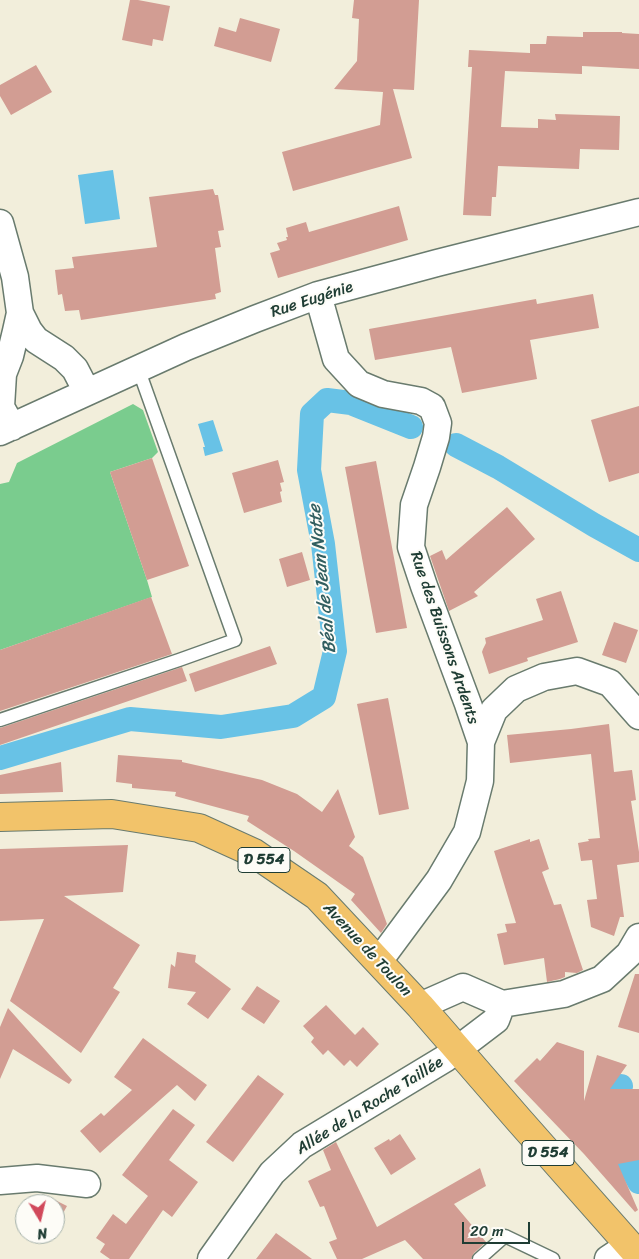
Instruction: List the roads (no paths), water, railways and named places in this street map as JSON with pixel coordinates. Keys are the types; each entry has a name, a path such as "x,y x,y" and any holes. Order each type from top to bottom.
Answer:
{"main road":[{"name":"Avenue de Toulon","path":"0,817 112,814 199,828 254,854 317,896 420,1006 626,1254"}],"street":[{"name":"Rue Eugénie","path":"6,430 138,368 255,319 318,296 437,263 639,212"},
{"path":"0,223 15,277 20,313 10,356 3,374 1,407 6,430"},
{"name":"Rue des Buissons Ardents","path":"318,296 336,359 359,384 383,394 421,401 432,408 438,423 436,437 414,505 412,547 424,586 481,742 480,781 467,832 439,880 378,962"},
{"path":"20,313 36,340 64,358 75,369 87,392"},
{"path":"10,356 24,348 35,345 46,346"},
{"path":"481,742 494,710 516,689 544,677 577,672 610,682 639,716"},
{"path":"420,1006 464,987 502,1004 564,994 602,979 629,954 639,937"},
{"name":"Allée de la Roche Taillée","path":"212,1259 272,1173 302,1145 446,1058 496,1020 502,1004"},
{"path":"0,1181 37,1178 87,1184"}],"lane":[{"path":"0,720 235,640 138,368"},
{"path":"479,1259 505,1236 553,1259"}],"water":[{"path":"113,170 120,219 85,224 78,175"},
{"path":"213,420 223,451 205,456 203,447 205,447 198,424"}],"waterway":[{"name":"Béal de Jean Natte","path":"0,758 130,719 221,727 293,716 324,697 335,651 323,544 309,470 312,414 327,400 351,403 411,427"},
{"name":"Béal de Jean Natte","path":"456,445 498,467 639,550"},
{"name":"Béal de Jean Natte","path":"621,1086 616,1106 617,1126 625,1155 639,1182"}]}
